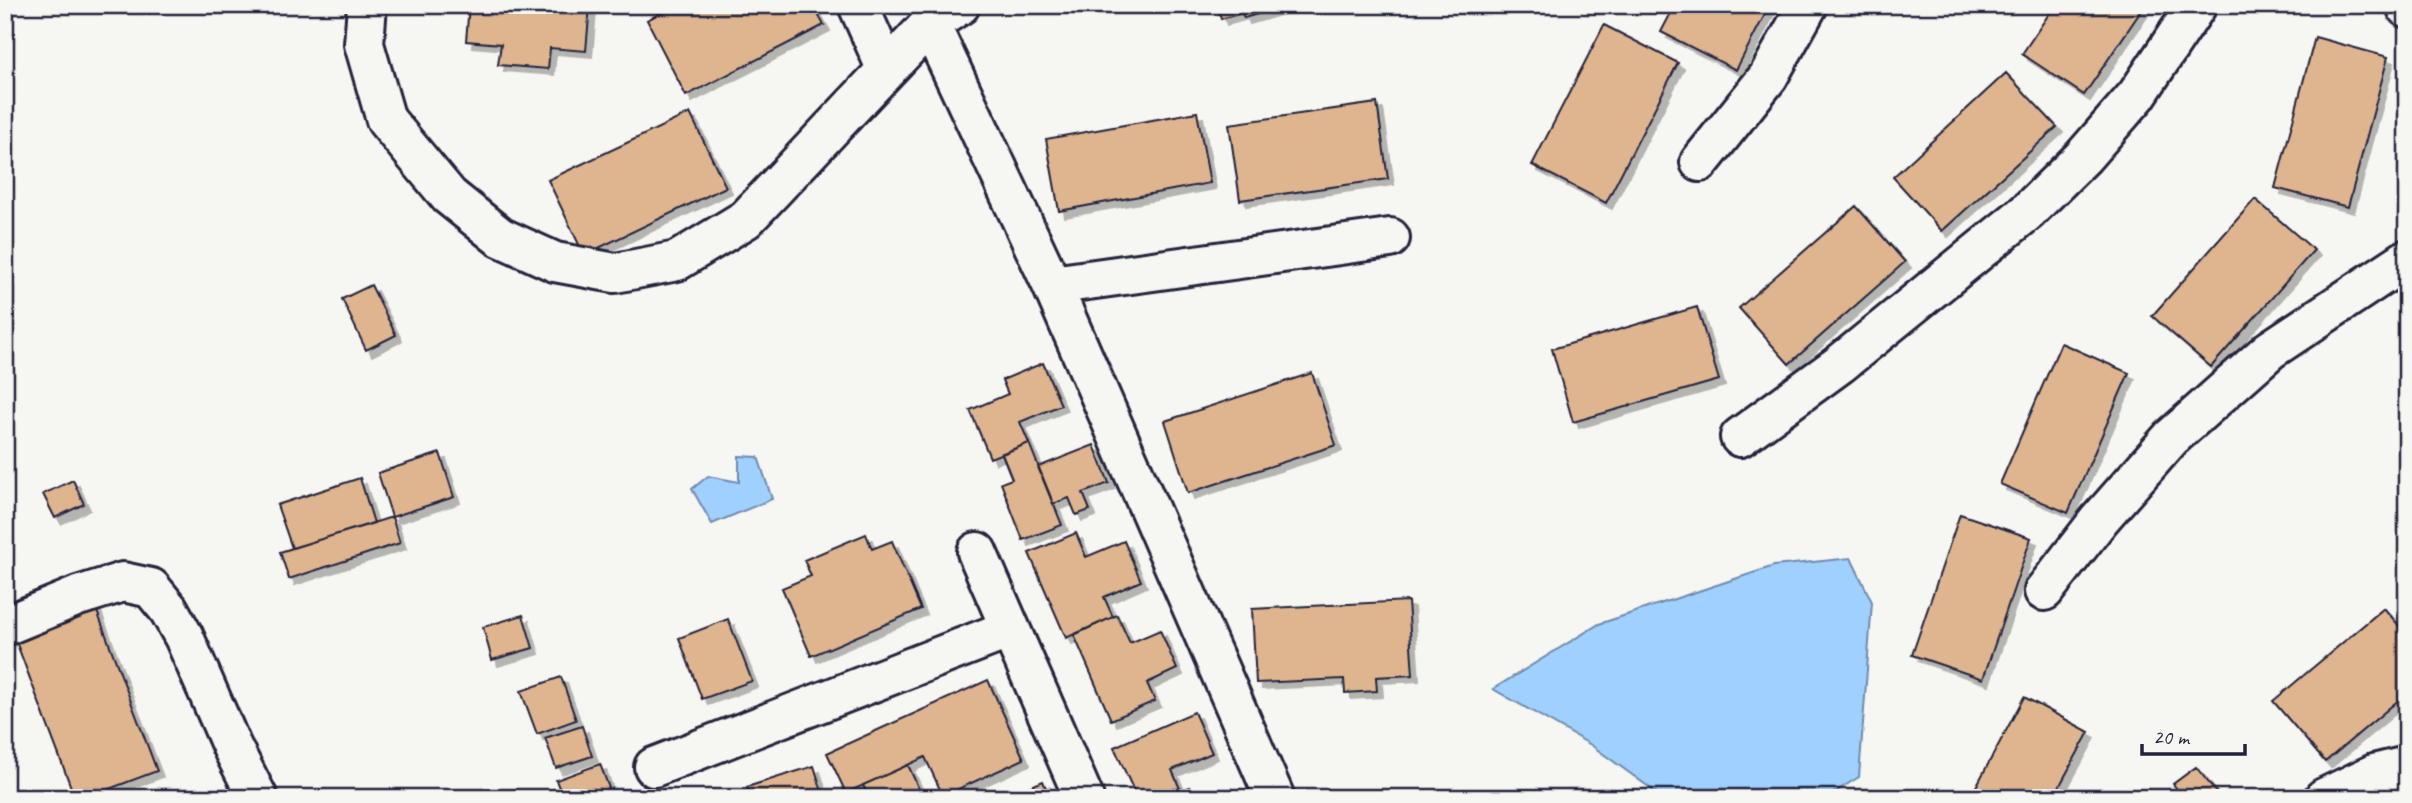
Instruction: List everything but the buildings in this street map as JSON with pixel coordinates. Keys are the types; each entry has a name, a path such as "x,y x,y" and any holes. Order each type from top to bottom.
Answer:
{"street":[{"path":"367,5 364,44 386,120 449,196 500,237 555,262 615,273 677,261 746,219 886,68 945,14 1052,285 1275,798"},
{"path":"858,5 886,68"},
{"path":"1700,162 1768,77 1808,5"},
{"path":"1740,437 1840,364 2027,212 2083,157 2137,95 2197,5"},
{"path":"1052,285 1390,238"},
{"path":"2044,591 2099,520 2171,438 2270,350 2407,259"},
{"path":"977,552 1084,798"},
{"path":"5,626 78,596 122,582 151,588 169,610 184,637 232,747 258,798"},
{"path":"654,767 1010,629"},
{"path":"2324,798 2374,774 2407,766"}],"water":[{"path":"739,456 758,457 772,499 712,524 692,489 708,476 739,482"},
{"path":"1851,558 1872,602 1859,777 1825,798 1664,798 1591,745 1493,689 1599,624 1774,566"}]}
